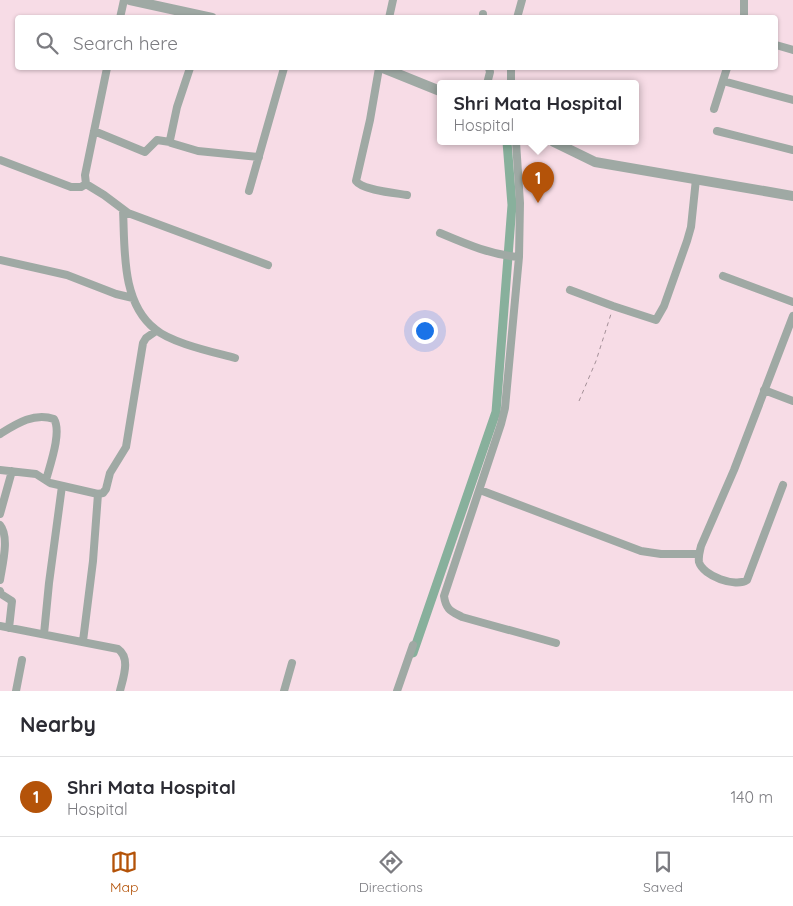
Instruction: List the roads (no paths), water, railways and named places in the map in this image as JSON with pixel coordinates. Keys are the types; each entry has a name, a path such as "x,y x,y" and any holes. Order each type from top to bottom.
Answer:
{"street":[{"path":"121,15 124,0"},
{"path":"130,0 199,15"},
{"path":"390,15 393,0"},
{"path":"518,15 522,0"},
{"path":"744,0 744,15"},
{"path":"778,46 793,50"},
{"path":"107,70 84,175 86,184 123,210 139,218 268,265"},
{"path":"170,142 189,70"},
{"path":"249,191 283,70"},
{"path":"379,70 370,120 356,181 358,185 407,195"},
{"path":"388,70 437,89"},
{"path":"714,109 726,70"},
{"path":"723,81 793,100"},
{"path":"94,131 145,152 157,140 198,151 259,157"},
{"path":"716,131 793,150"},
{"path":"516,145 520,203 505,408 480,490 444,596 445,604 450,610 462,617 556,643"},
{"path":"560,145 595,162 793,196"},
{"path":"0,160 71,187 81,187 86,184"},
{"path":"570,290 656,320 687,241 696,179"},
{"path":"123,210 128,281 133,298 144,318 156,330 195,347 235,358"},
{"path":"440,233 476,248 517,257"},
{"path":"0,260 58,273 116,294 133,298"},
{"path":"723,276 793,302"},
{"path":"783,485 747,580 743,583 736,583 708,573 699,562 699,554 793,316"},
{"path":"0,470 36,474 50,483 103,494 110,473 126,447 143,343 156,330"},
{"path":"764,390 793,401"},
{"path":"0,434 26,419 50,417 54,419 57,426 53,456 46,480"},
{"path":"0,514 12,471"},
{"path":"44,634 62,486"},
{"path":"480,490 641,551 661,554 699,554"},
{"path":"83,641 93,561 98,494"},
{"path":"0,525 5,537 0,580"},
{"path":"0,591 1,594 12,601 9,628"},
{"path":"0,626 83,641 124,652 126,658 120,691"},
{"path":"397,691 413,645"},
{"path":"16,691 22,660"},
{"path":"284,691 292,663"}],"waterway":[{"path":"413,653 496,412 512,205 507,145"}],"place":[{"name":"Shri Mata Hospital","path":"538,203"}]}
